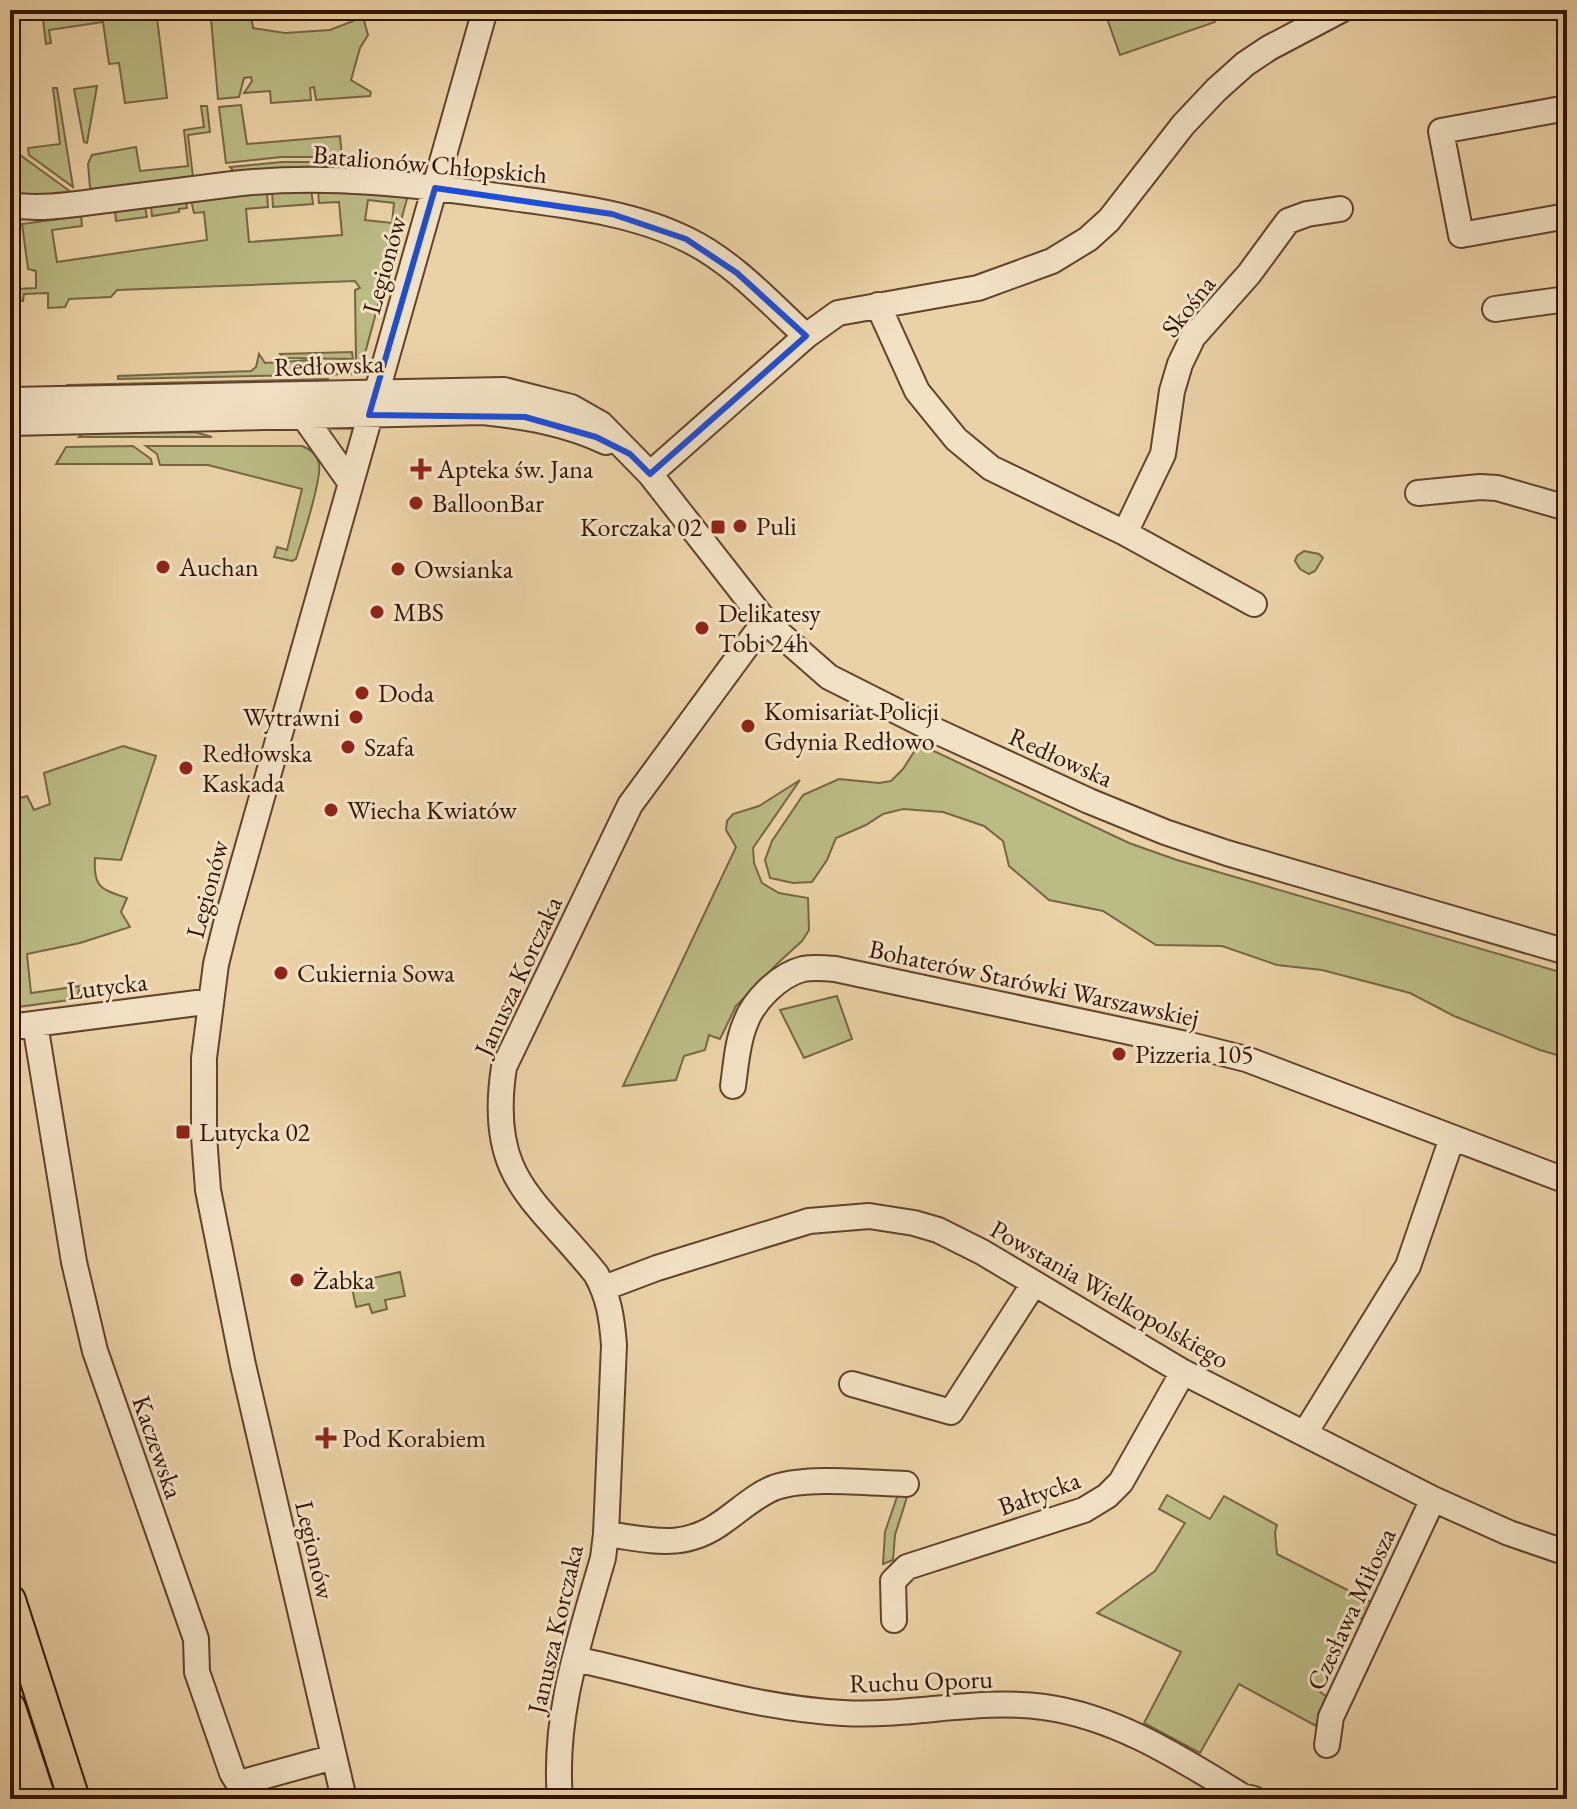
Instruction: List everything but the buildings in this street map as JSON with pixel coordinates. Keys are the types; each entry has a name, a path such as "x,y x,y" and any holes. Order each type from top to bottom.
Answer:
{"main road":[{"path":"10,1600 74,1799"},
{"path":"10,1708 40,1799"}],"street":[{"name":"Legionów","path":"344,1799 243,1365 211,1211 203,1109 204,1058 226,924 485,10"},
{"path":"650,474 806,336 838,313 978,288 1021,275 1088,239 1117,210 1183,125 1216,90 1269,48 1341,10"},
{"path":"1567,108 1441,131 1461,235 1567,216"},
{"name":"Batalionów Chłopskich","path":"10,205 69,205 236,183 314,178 435,188 612,214 686,239 737,273 806,336"},
{"name":"Skośna","path":"1125,533 1163,454 1172,391 1193,337 1249,274 1288,221 1307,214 1340,209"},
{"path":"1495,309 1567,299"},
{"path":"878,305 917,391 956,439 991,468 1125,533 1254,604"},
{"name":"Redłowska","path":"10,400 504,390 571,407 601,424 650,474 765,621 829,677 934,730 1089,801 1227,853 1567,952"},
{"name":"Redłowska","path":"10,423 483,412 565,425 630,454"},
{"path":"304,417 350,482"},
{"path":"1418,493 1497,488 1567,508"},
{"name":"Janusza Korczaka","path":"560,1799 560,1730 575,1659 603,1558 606,1534 614,1345 611,1314 604,1288 584,1259 534,1204 514,1172 503,1146 500,1097 504,1067 630,805 765,621"},
{"name":"Bohaterów Starówki Warszawskiej","path":"733,1086 741,1035 751,1010 786,977 805,969 819,968 869,976 1225,1053 1567,1181"},
{"name":"Lutycka","path":"10,1027 197,1003 211,1004"},
{"name":"Kaczewska","path":"35,1024 74,1262 95,1351 196,1639 197,1672 232,1773 237,1781 243,1782 334,1757"},
{"path":"1305,1433 1408,1266 1452,1138"},
{"name":"Powstania Wielkopolskiego","path":"604,1288 809,1221 850,1216 892,1217 938,1230 982,1252 1183,1372 1433,1499 1509,1533 1567,1553"},
{"path":"852,1384 951,1412 1033,1285"},
{"name":"Bałtycka","path":"894,1620 893,1581 907,1567 1084,1510 1107,1496 1121,1482 1183,1372"},
{"path":"606,1534 681,1542 715,1528 763,1493 777,1487 809,1482 906,1484"},
{"name":"Czesława Miłosza","path":"1327,1745 1331,1717 1433,1499"},
{"name":"Ruchu Oporu","path":"575,1659 703,1692 790,1708 844,1713 897,1713 996,1706 1042,1707 1072,1713 1127,1730 1176,1755 1242,1796 1254,1799"}],"highlighted area":[{"path":"435,188 612,214 686,239 737,273 806,336 650,474 630,454 596,437 525,417 369,415"}],"green space":[{"path":"42,10 156,10 167,98 125,103 119,63 109,64 103,22 49,30 51,43 46,44"},
{"path":"250,10 253,28 285,33 330,30 363,17 368,35 360,48 351,80 371,92 370,96 316,100 314,87 310,88 311,100 271,103 270,91 244,93 252,81 251,77 244,78 239,97 218,99 211,19 216,14"},
{"path":"1104,10 1211,10 1215,22 1120,55"},
{"path":"97,86 87,143 84,142 74,89"},
{"path":"53,88 57,88 73,187 29,155 28,148 60,144"},
{"path":"241,105 247,144 340,136 342,157 281,157 226,163 219,107"},
{"path":"201,106 207,106 210,132 188,135 193,177 93,190 90,187 88,164 92,155 136,147 140,171 188,166 184,130 204,127"},
{"path":"13,131 16,155 71,192 65,198 10,198 10,134"},
{"path":"282,162 342,162 342,168 282,168 235,173 230,167"},
{"path":"311,189 313,204 273,207 272,192"},
{"path":"318,189 408,195 364,357 354,374 118,379 118,376 251,371 256,367 259,354 265,363 356,361 355,290 360,288 355,281 117,290 111,297 69,299 65,307 48,308 48,293 24,294 23,301 10,300 10,225 17,289 36,288 36,271 28,269 22,224 81,216 82,226 52,230 57,262 207,240 204,212 194,213 191,200 267,192 268,207 246,209 249,242 342,235 339,202 319,203","holes":["368,200 394,203 392,223 365,220"]},
{"path":"186,201 187,208 179,209 179,212 152,216 151,206"},
{"path":"145,207 147,217 116,221 115,211"},
{"path":"352,352 353,359 283,358 280,354"},
{"path":"328,379 328,382 71,388 68,385"},
{"path":"195,432 212,437 79,437 83,433"},
{"path":"133,446 151,459 152,464 56,464 66,447"},
{"path":"146,446 302,446 310,450 319,464 318,483 296,559 274,557 277,547 287,550 302,489 208,465 160,465 157,454"},
{"path":"1304,551 1323,558 1315,571 1309,574 1300,569 1295,561"},
{"path":"919,744 1129,843 1177,860 1567,974 1567,1058 1454,1016 1410,993 1322,970 1277,965 1222,946 1156,945 1103,911 1049,900 1009,866 1003,841 984,826 943,812 903,809 883,814 836,838 827,860 812,882 793,883 770,878 765,860 772,841 803,795 839,779 879,783 891,781"},
{"path":"123,746 156,756 121,860 95,858 95,868 100,886 127,898 121,912 130,927 80,943 27,954 31,993 80,986 77,999 10,1008 10,757 17,799 27,796 34,810 50,804 44,773"},
{"path":"800,780 753,848 754,863 762,883 779,893 808,898 809,930 802,941 736,1006 720,1039 709,1035 705,1050 684,1056 676,1080 623,1086 736,847 726,830 727,821 733,814 759,806"},
{"path":"837,996 852,1039 804,1058 780,1010"},
{"path":"400,1272 405,1296 385,1300 387,1309 372,1313 369,1304 356,1307 351,1283"},
{"path":"899,1491 910,1496 907,1497 895,1535 893,1560 883,1564 885,1532"},
{"path":"1167,1495 1210,1519 1224,1496 1277,1525 1277,1554 1373,1603 1365,1620 1355,1616 1320,1692 1326,1696 1316,1726 1239,1684 1200,1753 1144,1723 1181,1652 1097,1613 1155,1571 1185,1523 1159,1509"},
{"path":"10,1640 61,1799 52,1799 10,1669"}],"place":[{"name":"Apteka św. Jana","path":"421,469"},
{"name":"BalloonBar","path":"416,503"},
{"name":"Puli","path":"740,526"},
{"name":"Korczaka 02","path":"718,527"},
{"name":"Auchan","path":"163,567"},
{"name":"Owsianka","path":"398,569"},
{"name":"MBS","path":"377,612"},
{"name":"Delikatesy Tobi 24h","path":"702,628"},
{"name":"Doda","path":"362,693"},
{"name":"Wytrawni","path":"356,717"},
{"name":"Komisariat Policji Gdynia Redłowo","path":"748,726"},
{"name":"Szafa","path":"348,747"},
{"name":"Redłowska Kaskada","path":"186,768"},
{"name":"Wiecha Kwiatów","path":"331,810"},
{"name":"Cukiernia Sowa","path":"281,973"},
{"name":"Pizzeria 105","path":"1119,1054"},
{"name":"Lutycka 02","path":"183,1132"},
{"name":"Żabka","path":"297,1280"},
{"name":"Pod Korabiem","path":"326,1438"}]}
